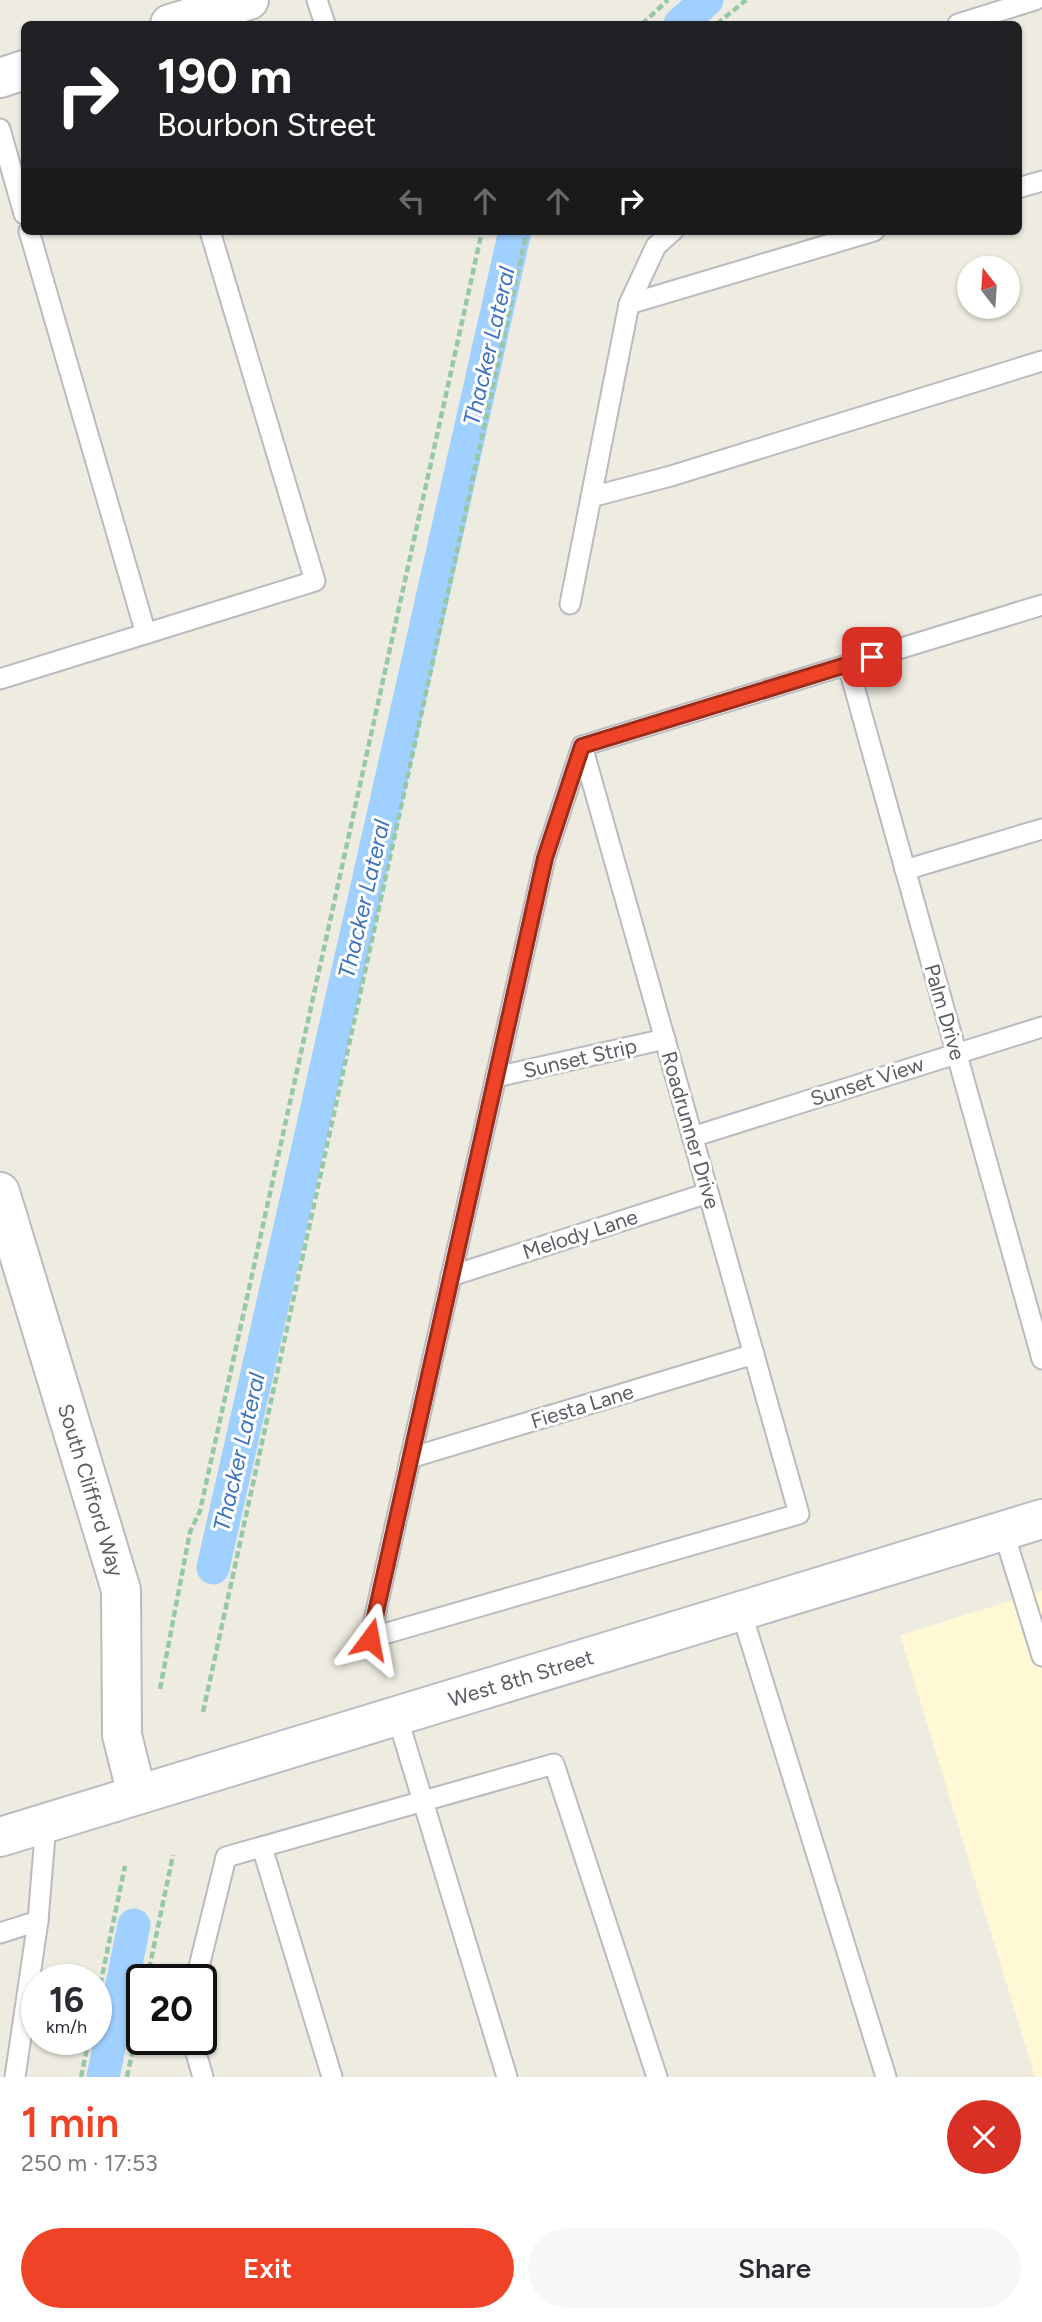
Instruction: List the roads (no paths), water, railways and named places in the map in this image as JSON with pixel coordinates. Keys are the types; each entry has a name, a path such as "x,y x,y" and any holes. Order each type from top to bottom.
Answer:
{"main road":[{"path":"180,21 248,0"},
{"path":"0,78 21,71"},
{"name":"South Clifford Way","path":"0,1192 121,1590 122,1735 138,1795"},
{"name":"West 8th Street","path":"0,1837 1042,1518"}],"lane":[{"path":"317,0 324,21"},
{"path":"968,21 1035,0"},
{"path":"0,130 21,204"},
{"path":"1022,187 1042,181"},
{"path":"30,235 146,634"},
{"path":"0,679 315,581 212,235"},
{"path":"570,604 629,304 656,246 668,235"},
{"path":"629,304 861,235"},
{"path":"591,497 671,476 1042,361"},
{"path":"410,1458 545,858 582,746 1042,605"},
{"name":"Palm Drive","path":"848,664 1042,1359"},
{"name":"Roadrunner Drive","path":"410,1458 370,1639 799,1514 582,746"},
{"path":"905,870 1042,829"},
{"name":"Sunset View","path":"692,1137 1042,1027"},
{"name":"Sunset Strip","path":"496,1077 665,1039"},
{"name":"Melody Lane","path":"451,1276 708,1193"},
{"name":"Fiesta Lane","path":"410,1458 754,1354"},
{"path":"1003,1531 1042,1656"},
{"path":"741,1611 886,2077"},
{"path":"397,1716 507,2077"},
{"path":"200,1964 226,1857 554,1764 657,2077"},
{"path":"15,2077 38,1921 46,1823"},
{"path":"262,1847 332,2077"},
{"path":"0,1933 38,1921"},
{"path":"197,2055 203,2077"}],"waterway":[{"name":"Thacker Lateral","path":"683,21 707,0"},
{"name":"Thacker Lateral","path":"213,1568 514,235"},
{"name":"Thacker Lateral","path":"103,2077 134,1925"}]}
